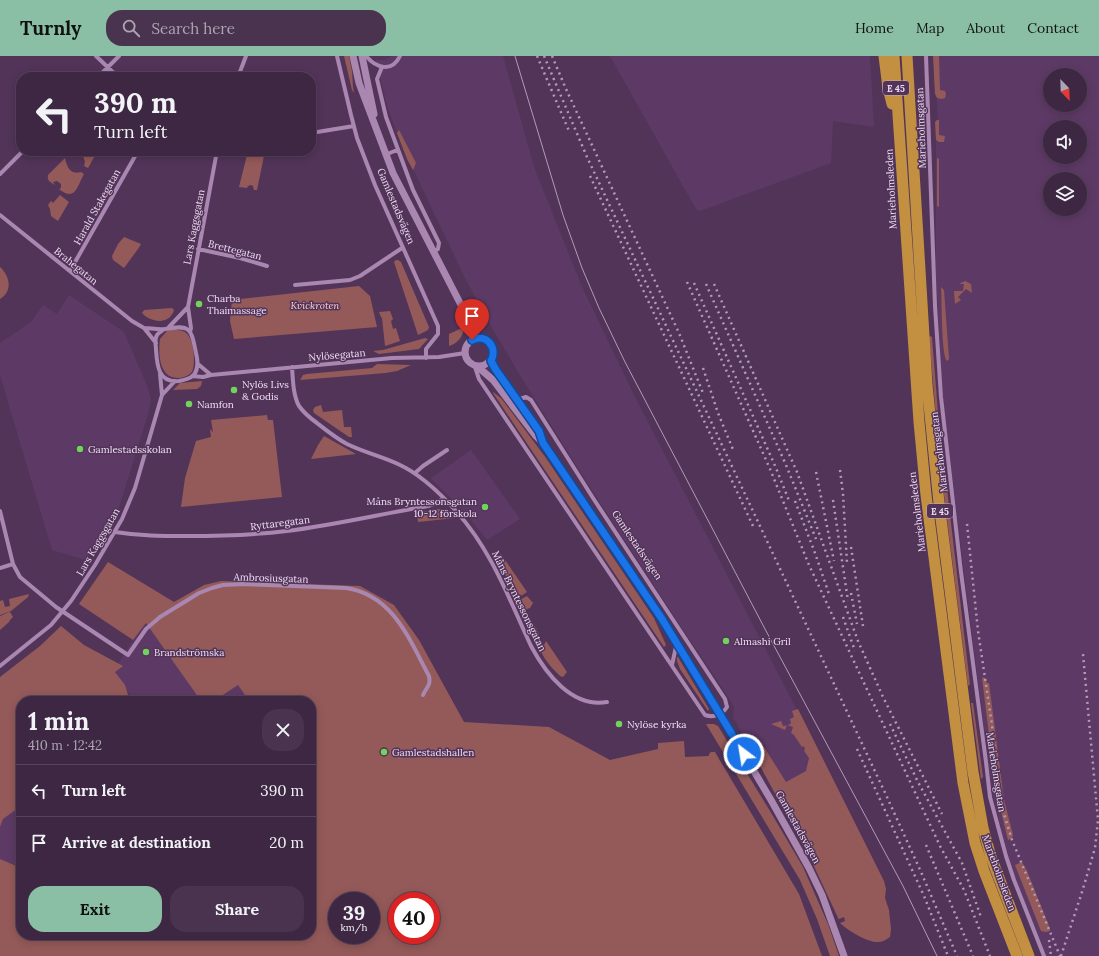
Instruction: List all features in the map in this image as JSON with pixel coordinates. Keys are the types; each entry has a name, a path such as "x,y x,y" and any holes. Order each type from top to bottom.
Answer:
{"highway":[{"path":"884,56 890,99 898,120"},
{"name":"Marieholmsleden","path":"894,56 926,495 963,783 975,843 984,871 1017,956"},
{"name":"Marieholmsleden","path":"907,56 920,293 928,399 939,503 973,772 978,803 991,857 1029,956"}],"street":[{"path":"96,56 112,72"},
{"path":"104,72 119,56"},
{"path":"240,72 246,56"},
{"name":"Gamlestadsvägen","path":"338,56 354,126 375,185 438,329 438,334 426,349 426,358"},
{"name":"Gamlestadsvägen","path":"352,56 359,83 385,155 406,200 477,338"},
{"name":"Gamlestadsvägen","path":"362,56 378,134"},
{"path":"366,56 375,64 382,67 393,65 397,62 400,56"},
{"name":"Marieholmsgatan","path":"926,56 935,306 941,397 986,769 990,797 1006,856 1044,956"},
{"path":"382,67 376,79 386,117 413,190 439,243 438,249 434,252"},
{"path":"316,133 354,126"},
{"path":"385,155 397,150"},
{"path":"0,174 18,156"},
{"name":"Harald Stakegatan","path":"70,271 135,156"},
{"name":"Lars Kaggsgatan","path":"190,332 191,328 188,306 216,156"},
{"name":"Brahegatan","path":"0,215 132,321 144,328 156,343"},
{"path":"296,285 350,280 360,276 402,248"},
{"name":"Brettegatan","path":"198,249 268,266"},
{"path":"144,328 166,328 179,327 190,332 193,336 198,364 196,372 192,376 183,380 175,381 168,380 160,374 158,368 156,343 157,335 166,328 188,306"},
{"path":"477,338 486,339 492,346 494,352 491,361 485,366 476,366 467,360 465,353 465,348 468,343 477,338"},
{"name":"Nylösegatan","path":"192,376 203,378 211,375 292,367 392,358 439,357 465,353"},
{"name":"Gamlestadsvägen","path":"491,361 539,431 543,443"},
{"path":"198,364 211,375"},
{"path":"476,366 479,379 705,715 713,717 720,714"},
{"name":"Gamlestadsvägen","path":"476,366 493,380 535,435 543,443 677,642 771,800 809,868 822,895 844,956"},
{"name":"Måns Bryntessonsgatan","path":"292,367 297,401 304,412 326,430 348,444 398,464 414,473 443,498 477,536 501,579 531,646 546,671 564,689 576,697 594,703 607,702"},
{"name":"Lars Kaggsgatan","path":"0,666 51,625 63,612 115,532 135,488 162,395 160,374"},
{"name":"Lars Kaggsgatan","path":"162,395 175,381"},
{"name":"Gamlestadsvägen","path":"517,400 526,397 531,400 593,498 726,699 726,707 720,714"},
{"path":"414,473 447,450"},
{"name":"Ryttaregatan","path":"115,532 142,536 199,536 284,531 428,506 443,498"},
{"path":"0,511 13,564 20,577 63,612"},
{"path":"0,568 13,564"},
{"name":"Ambrosiusgatan","path":"63,612 128,655 146,629 160,617 199,593 218,586 243,584 346,588 357,590 379,601 391,611 402,626 429,676 430,682 423,695"},
{"path":"672,665 677,642"}],"shaded area":[{"path":"393,56 503,56 534,167 582,287 636,399 826,766 775,793 733,717 734,707 725,692 586,481 518,372 464,276 403,148 388,109 376,60 385,60"},
{"path":"610,56 870,56 874,127 833,121 831,163 700,211 696,209"},
{"path":"935,56 1099,56 1099,956 1046,956 1008,855 993,797 964,572 941,372 936,275 936,142 938,125"},
{"name":"Gamlestadsskolan","path":"69,295 124,332 148,388 151,400 149,411 116,517 106,525 86,560 52,550 0,375 0,343 31,322 43,305 57,314"},
{"name":"Måns Bryntessonsgatan 10-12 förskola","path":"471,450 520,519 487,540 471,520 431,478"},
{"name":"Brandströmska","path":"146,623 198,696 129,696 114,671 133,640"},
{"path":"238,685 246,696 222,696"},
{"path":"16,810 16,866 0,859 0,827 3,819"}],"green space":[{"path":"344,56 349,56 354,93 352,90"},
{"path":"933,56 939,56 940,90 945,91 946,94 945,98 942,99 937,98 935,94"},
{"path":"939,120 939,135 945,136 944,142 939,142 936,140 935,122"},
{"path":"399,130 416,163 413,170 397,133"},
{"path":"83,156 95,156 88,168 84,166 85,162"},
{"path":"247,156 264,156 257,190 254,190 253,186 251,185 247,188 239,187"},
{"path":"65,158 70,170 84,174 75,191 69,194 64,193 59,189 61,188 61,184 57,181 53,182 55,185 48,180 48,175"},
{"path":"937,158 939,159 939,207 937,206"},
{"path":"60,195 69,202 58,221 51,216 48,205 51,201 53,203"},
{"path":"124,237 141,244 124,268 113,260 112,256 118,244"},
{"path":"396,260 401,262 429,327 428,330 418,335 394,262"},
{"path":"0,267 6,275 9,283 7,292 0,299"},
{"path":"965,281 971,284 972,293 966,289 958,297 961,300 955,304 954,291 963,291 964,284 959,284"},
{"name":"Kvickroten","path":"359,286 370,296 377,327 234,339 230,321 232,300"},
{"path":"941,287 944,290 949,359 947,361 945,357 943,338"},
{"path":"172,308 174,310 172,315 159,321 150,319 142,313 144,310"},
{"path":"390,311 393,319 391,321 393,329 396,328 400,341 385,346 382,318 379,312"},
{"path":"464,327 460,339 449,346 449,334"},
{"path":"173,329 184,331 188,335 192,345 194,363 192,372 182,378 172,377 167,374 161,364 159,351 160,339 167,331"},
{"path":"930,336 932,337 938,413 970,684 968,686 941,471"},
{"path":"425,338 428,339 419,349 379,354 373,351 383,350"},
{"path":"377,364 411,365 397,371 386,373 300,380 303,375 307,374 372,368"},
{"path":"202,381 201,386 197,389 173,390 180,383"},
{"path":"493,393 501,398 546,458 654,618 666,645 664,647"},
{"path":"321,405 323,412 342,410 344,427 351,427 352,437 349,437 314,413 313,410 315,407"},
{"path":"267,415 268,420 273,420 282,497 181,507 185,478 196,441 211,437 210,429 213,432 211,420"},
{"path":"324,436 356,454 311,459"},
{"path":"439,509 447,510 455,518 418,522 417,513"},
{"path":"501,554 527,592 518,598 516,598 497,557"},
{"path":"108,562 174,602 204,585 221,581 360,586 394,605 419,640 464,722 549,727 610,760 658,749 658,743 684,741 685,757 709,756 711,752 715,752 799,894 822,956 0,956 0,859 16,866 16,940 316,940 316,696 246,696 238,685 222,696 197,696 146,623 133,640 79,604"},
{"path":"29,594 28,597 11,611 0,615 0,601 3,600 5,607 10,606 9,599"},
{"path":"527,596 533,603 530,608 522,611 518,601"},
{"path":"9,612 13,617 0,630 0,616"},
{"path":"532,624 538,633 538,644 536,643 529,628"},
{"path":"61,626 84,645 123,666 115,672 125,685 128,696 16,696 16,810 3,819 0,827 0,677 40,646"},
{"path":"546,641 567,672 563,677 552,668 541,651"},
{"path":"677,657 709,709 708,711 680,669"},
{"path":"984,677 987,683 989,683 1004,800 1013,835 1012,838 1008,840 996,791 982,678"},
{"path":"971,703 973,703 983,777 981,779"},
{"path":"798,709 884,881 886,889 885,898 889,910 891,929 890,937 884,941 874,942 863,938 847,929 840,923 845,921 844,917 839,920 812,862 751,749 751,747 756,744 764,747 786,782 806,771 809,758 804,751 804,746 802,747 791,733 793,727 788,725 791,723 790,719 794,717 792,711"},
{"path":"781,721 783,726 787,725 785,730 771,724"},
{"path":"706,724 714,724 718,726 803,867 828,924 839,956 830,956 817,919 800,880"},
{"path":"1022,862 1027,871 1050,931 1041,931 1015,865"}],"tram line":[{"path":"515,56 563,215 582,268 599,308 625,362 765,629 903,886 937,956"}],"railway":[{"path":"537,56 569,131"},
{"path":"544,56 587,157 887,797 957,956"},
{"path":"552,56 679,333 703,393"},
{"path":"590,176 753,526"},
{"path":"687,282 770,469 809,565 940,846 964,890 990,956"},
{"path":"694,283 790,503"},
{"path":"706,284 786,465 816,539"},
{"path":"714,284 797,472 858,641 883,697 942,814"},
{"path":"703,368 718,413 734,452"},
{"path":"840,470 847,563"},
{"path":"816,472 834,561"},
{"path":"833,500 848,601"},
{"path":"795,501 830,597"},
{"path":"967,524 978,631 992,725 997,776 1004,814 1012,840 1060,956"},
{"path":"851,547 863,626"},
{"path":"851,593 857,624"},
{"path":"843,617 855,651"},
{"path":"1061,956 1095,848 1098,820 1083,654"},
{"path":"890,724 918,782 962,863 981,917"},
{"path":"857,749 924,896 948,956"},
{"path":"926,845 973,956"},
{"path":"1049,940 1051,956"}],"place":[{"name":"Charba Thaimassage","path":"199,304"},
{"name":"Nylös Livs & Godis","path":"234,390"},
{"name":"Namfon","path":"189,404"},
{"name":"Gamlestadsskolan","path":"80,449"},
{"name":"Måns Bryntessonsgatan 10-12 förskola","path":"485,507"},
{"name":"Almashi Gril","path":"726,641"},
{"name":"Brandströmska","path":"146,652"},
{"name":"Nylöse kyrka","path":"619,724"},
{"name":"Gamlestadshallen","path":"384,752"}],"route":[{"path":"472,340 477,338 486,339 491,344 494,352 491,361 496,370 539,431 543,443 662,619 744,754"}]}
